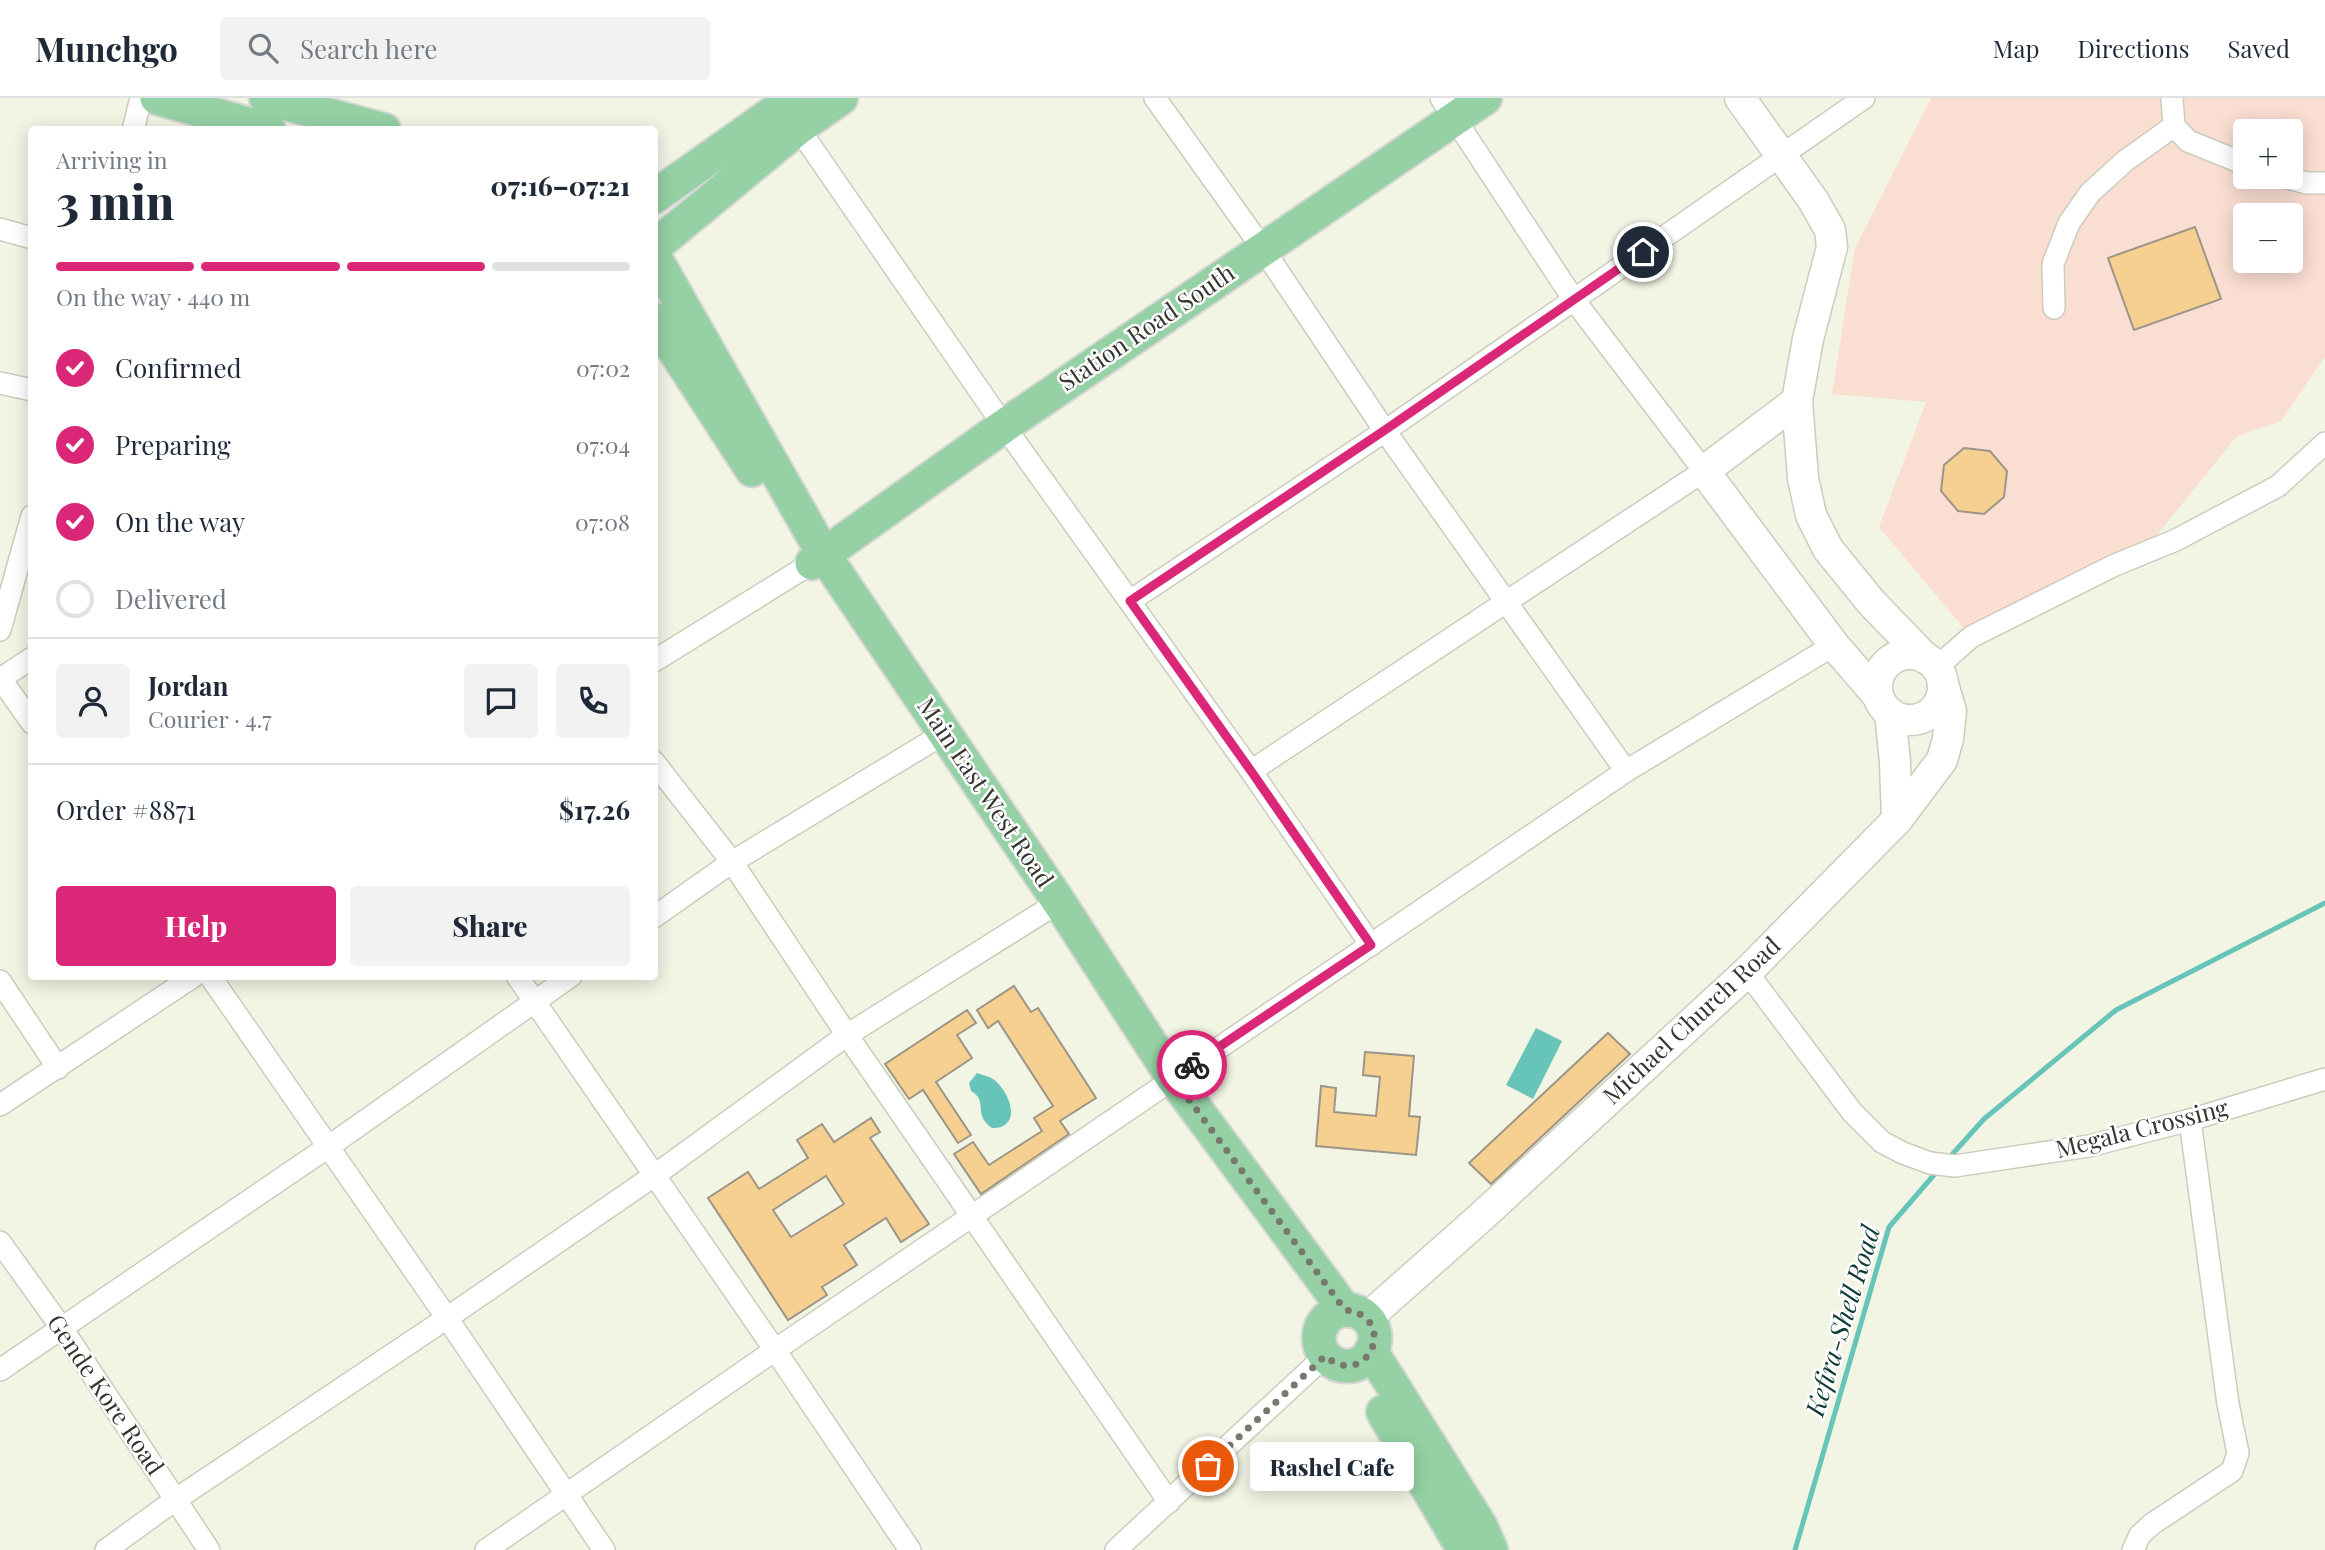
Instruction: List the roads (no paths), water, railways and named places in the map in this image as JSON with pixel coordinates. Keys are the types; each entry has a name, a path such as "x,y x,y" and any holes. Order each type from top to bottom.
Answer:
{"main road":[{"path":"157,98 255,126"},
{"path":"266,98 369,126"},
{"path":"658,195 792,111 841,98"},
{"name":"Station Road South","path":"818,559 1004,426 1263,249 1448,108 1485,98"},
{"path":"1740,98 1819,210 1830,230 1832,247 1808,339 1797,401 1803,478 1811,516 1828,549 1871,602 1935,670 1942,697 1936,707 1923,717 1903,719 1884,704 1834,645 1704,471 1797,401"},
{"path":"658,243 792,111"},
{"name":"Main East West Road","path":"658,263 818,559 934,739 1053,906"},
{"name":"Main East West Road","path":"658,325 1053,906 1168,1082 1346,1316"},
{"path":"1897,820 1895,762 1879,676 1891,660 1910,653 1935,670"},
{"name":"Michael Church Road","path":"1346,1316 1480,1218 1747,972 1897,820 1942,760 1948,739 1951,711 1935,670"},
{"path":"1351,1357 1375,1334 1346,1316 1318,1334 1318,1342 1351,1357 1481,1527 1491,1550"},
{"path":"1414,1442 1464,1550"}],"street":[{"path":"133,126 141,98"},
{"path":"1155,98 1626,771"},
{"path":"1130,601 1385,430 1864,98"},
{"path":"2172,98 2174,126 2188,141 2233,159"},
{"path":"1251,771 1704,471 1574,300 1448,108"},
{"path":"792,111 1004,426 1251,771 1371,945"},
{"path":"2054,308 2053,264 2069,223 2090,193 2125,161 2174,126"},
{"path":"2303,182 2325,183"},
{"path":"0,229 28,237"},
{"path":"0,383 28,389"},
{"path":"1935,670 1971,638 2115,565 2176,540 2278,486 2325,443"},
{"path":"0,630 28,530"},
{"path":"658,659 818,559"},
{"path":"486,1550 1626,771 1834,645"},
{"path":"28,661 0,679 28,718"},
{"path":"658,914 732,862 934,739"},
{"path":"658,767 732,862 847,1035 1169,1502"},
{"path":"106,1550 175,1500 447,1318 654,1175 847,1035 1053,906"},
{"name":"Megala Crossing","path":"1747,972 1852,1112 1882,1142 1930,1163 1955,1166 2089,1146 2190,1120 2325,1079"},
{"path":"0,1105 188,980"},
{"path":"213,980 604,1550"},
{"path":"520,980 910,1550"},
{"path":"0,1370 328,1147 565,980"},
{"path":"0,981 58,1068"},
{"path":"2133,1550 2140,1535 2152,1524 2232,1471 2238,1453 2228,1404 2190,1120"},
{"name":"Gende Kore Road","path":"0,1241 61,1327 209,1550"},
{"path":"1116,1550 1169,1502 1351,1357"}],"water":[{"path":"1536,1028 1562,1041 1533,1099 1506,1085"},
{"path":"977,1073 998,1083 1009,1102 1011,1116 999,1128 992,1128 986,1123 979,1099 971,1091 969,1083"}],"waterway":[{"name":"Kefira-Shell Road","path":"1948,1159 1984,1119 2116,1010 2325,903"},
{"name":"Kefira-Shell Road","path":"1795,1550 1889,1227 1939,1169"}],"place":[{"name":"Rashel Cafe","path":"1208,1466"}]}
